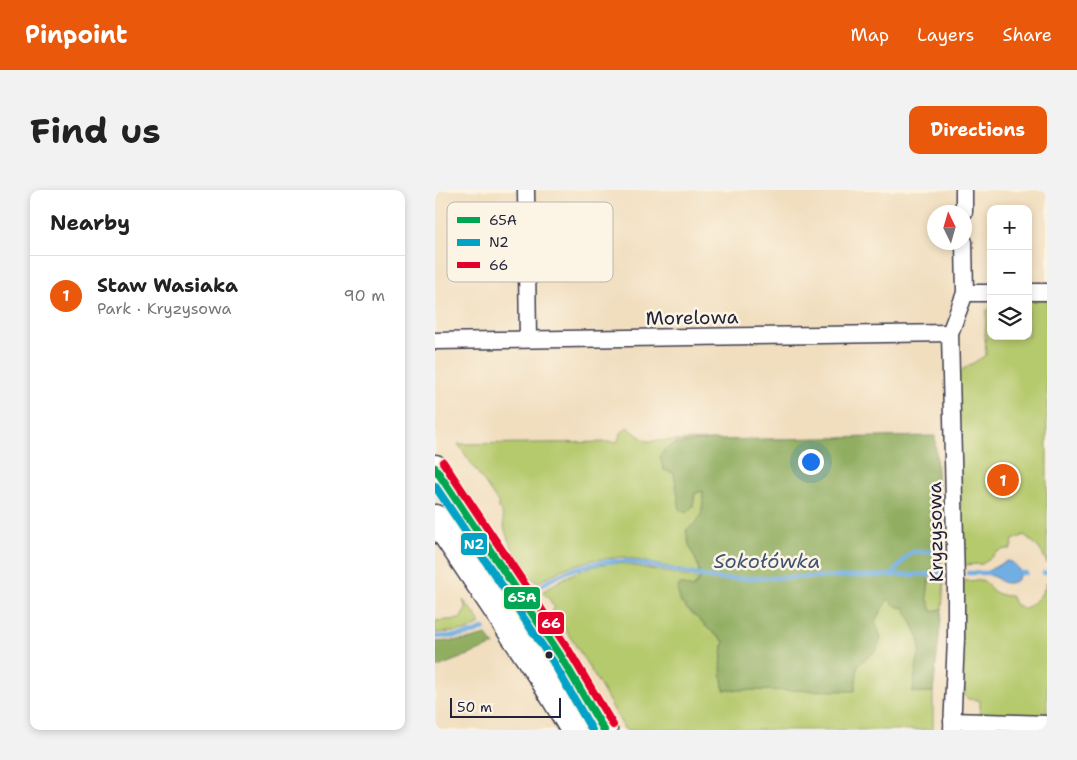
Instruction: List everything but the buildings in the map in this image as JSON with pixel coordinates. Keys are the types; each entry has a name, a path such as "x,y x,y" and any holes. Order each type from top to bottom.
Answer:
{"main road":[{"path":"435,468 560,655 604,730"},
{"path":"435,518 544,680 574,730"},
{"path":"479,583 502,568"}],"street":[{"path":"964,190 964,205"},
{"path":"950,333 965,293 964,250"},
{"path":"527,282 528,339"},
{"path":"1032,292 1047,292"},
{"path":"965,293 987,293"},
{"name":"Morelowa","path":"435,341 950,333"},
{"name":"Kryzysowa","path":"950,333 957,583 952,725"},
{"path":"952,725 1047,724"}],"green space":[{"path":"1047,298 1047,564 1038,548 1024,535 1013,540 1011,549 997,552 982,564 962,565 957,373 986,355 987,310 987,340 1032,340 1032,299"},
{"path":"627,427 646,441 714,440 675,444 674,473 693,506 695,493 703,491 702,514 694,525 689,545 698,565 699,574 624,557 593,560 578,564 561,570 537,583 533,578 529,578 512,548 505,530 502,513 498,507 499,504 458,444 617,442 621,433"},
{"path":"935,436 942,571 930,570 927,597 932,611 942,609 933,692 913,692 920,653 919,638 905,608 896,606 888,599 875,621 881,638 876,651 858,664 855,691 724,690 721,666 724,641 681,603 677,590 680,584 693,588 700,579 698,565 689,545 686,530 697,522 701,514 703,491 695,493 693,506 686,513 680,510 674,473 664,470 660,457 665,449 675,444 713,440"},
{"path":"611,563 626,564 700,579 681,603 724,641 721,666 724,690 858,664 876,651 881,638 875,621 888,598 896,606 905,608 919,638 920,653 913,692 933,692 933,730 625,730 572,639 552,610 555,608 542,592 575,573"},
{"path":"982,580 996,592 1011,596 1015,604 1025,609 1039,597 1047,582 1047,717 980,715 980,701 965,697 964,679 961,678 962,581"},
{"path":"929,581 944,581 942,609 932,611 927,597"},
{"path":"463,600 475,614 480,624 467,631 435,633 435,621 460,619 466,609"},
{"path":"486,635 494,645 435,668 435,642 467,640"}],"water":[{"path":"1007,561 1013,563 1019,570 1019,577 1016,580 1007,583 984,573 1001,564"}],"waterway":[{"path":"892,575 908,555 913,552 942,551"},
{"name":"Sokołówka","path":"539,587 559,575 581,567 615,561 627,561 724,579 942,574"},
{"name":"Sokołówka","path":"968,573 989,573"},
{"name":"Sokołówka","path":"1014,573 1026,573"},
{"name":"Sokołówka","path":"435,637 466,635 484,628"}],"transit line":[{"name":"66","path":"443,462 568,649 613,725"},
{"name":"65A","path":"435,468 560,655 604,730"},
{"name":"N2","path":"435,486 552,660 592,730"}],"place":[{"name":"Staw Wasiaka","path":"1003,480"}]}
